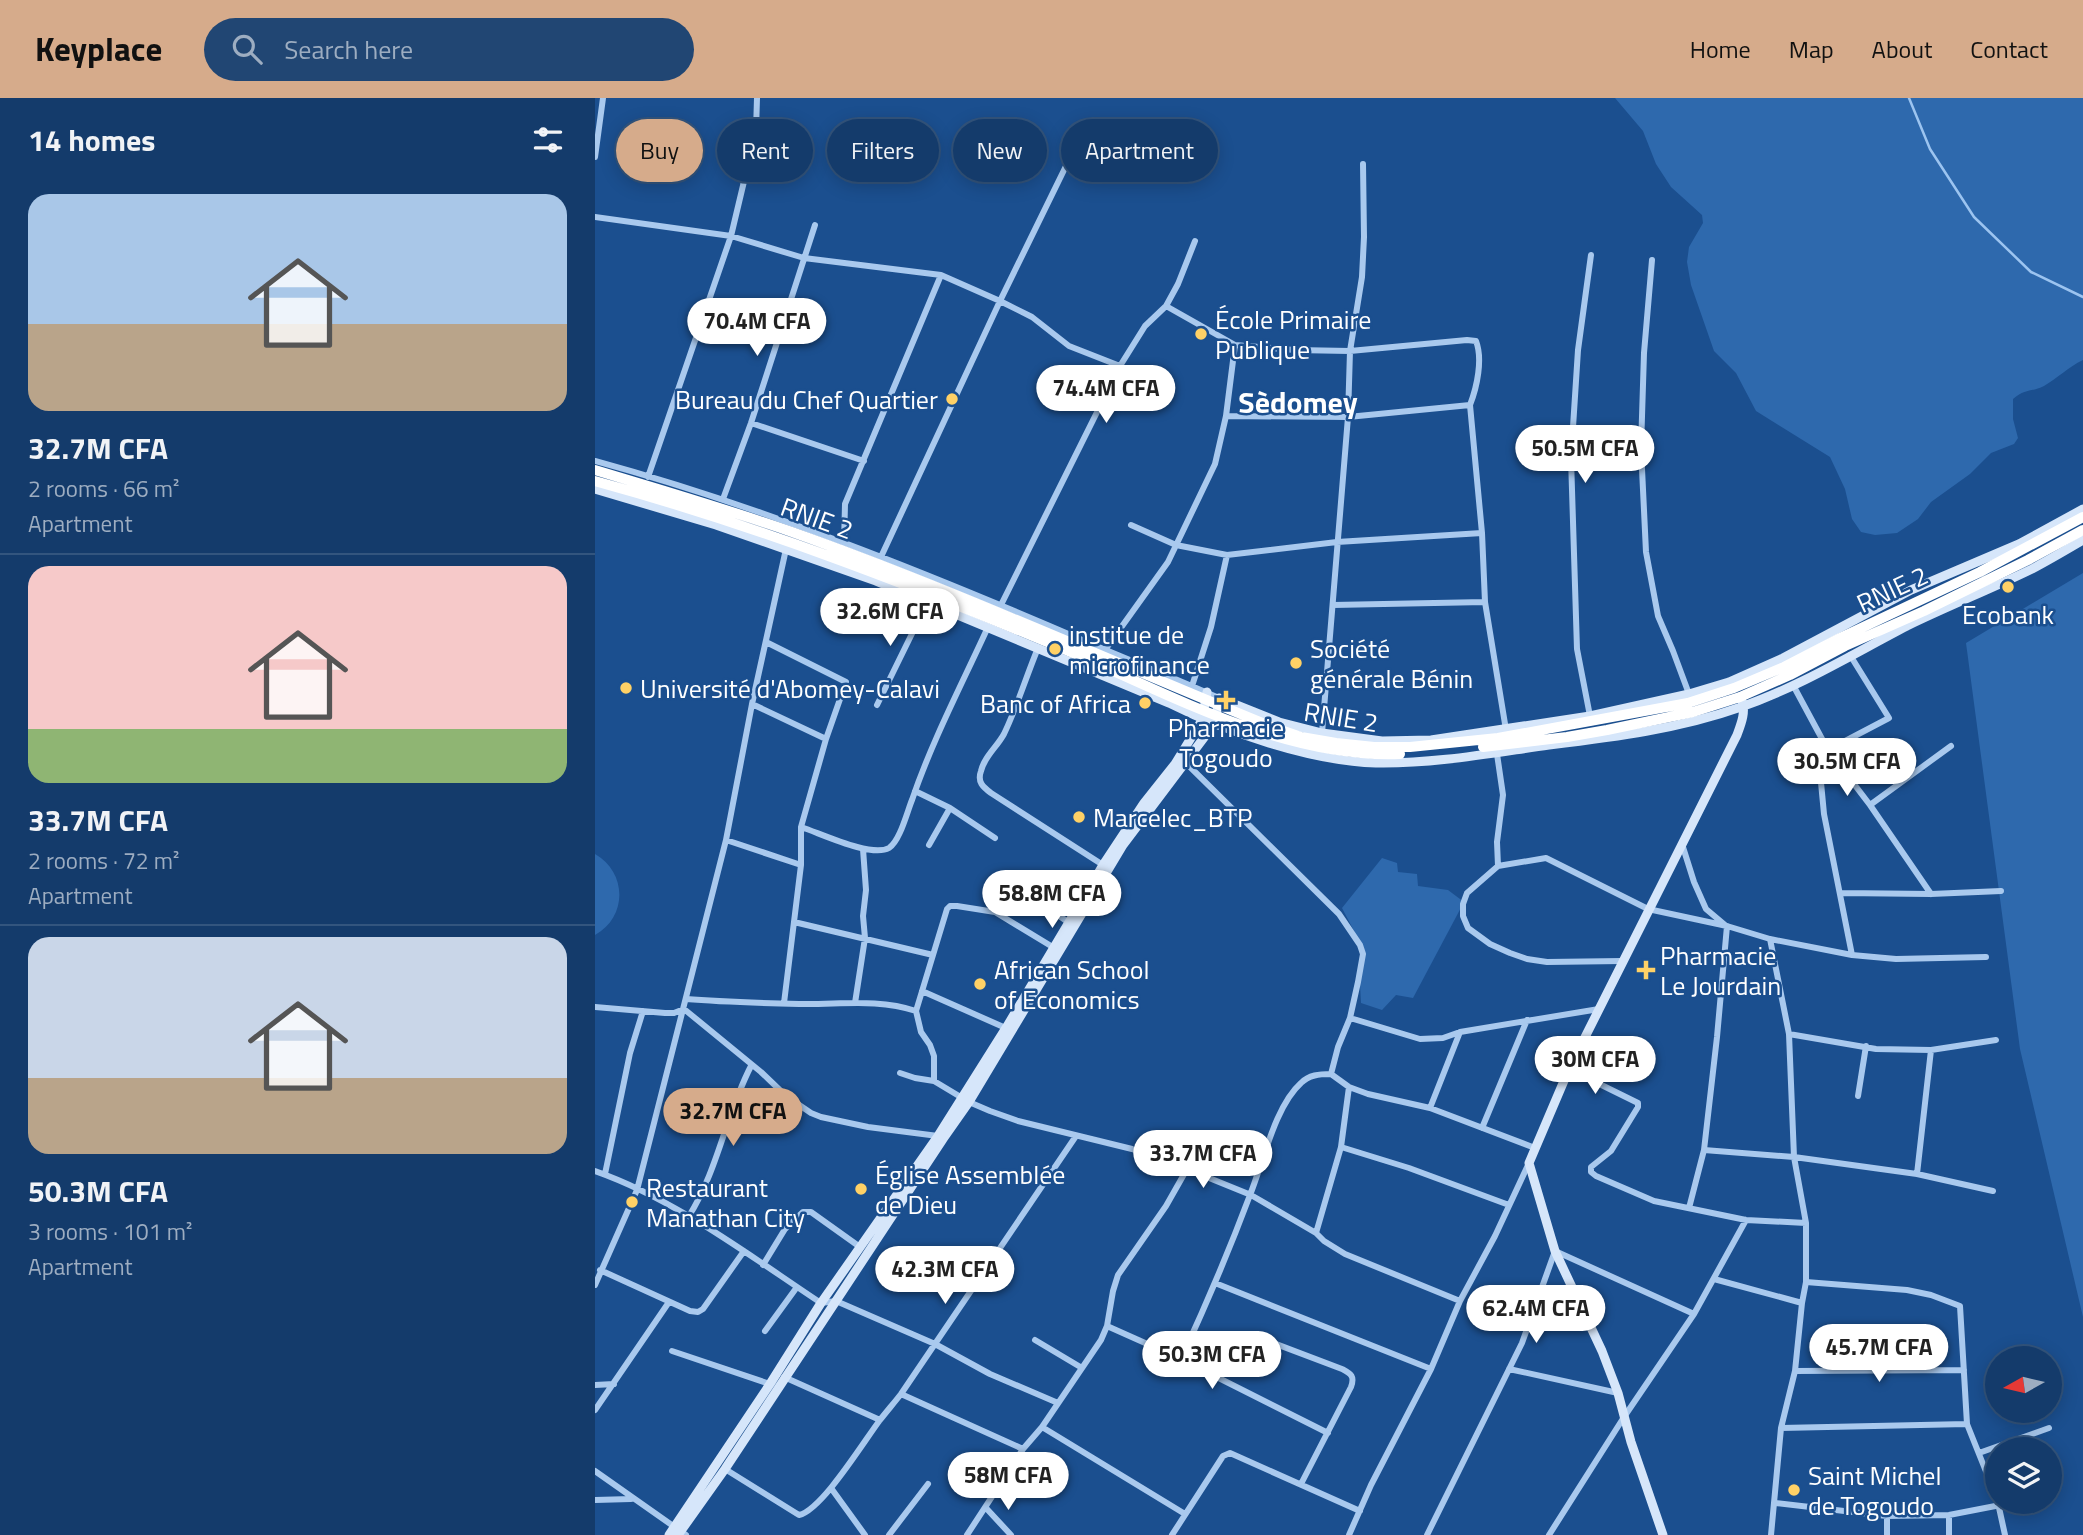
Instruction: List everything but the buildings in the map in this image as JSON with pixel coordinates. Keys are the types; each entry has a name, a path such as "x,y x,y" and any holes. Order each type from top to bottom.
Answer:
{"highway":[{"name":"RNIE 2","path":"595,470 880,561 1075,643 1211,708"},
{"name":"RNIE 2","path":"595,481 669,502 788,545 889,577 1287,741 1339,752 1379,755 1567,737 1693,712 1739,697 1790,675 1845,646 2028,560 2083,530"},
{"name":"RNIE 2","path":"1739,697 1784,667 1980,572 2083,517"}],"main road":[{"path":"595,489 788,545 1169,703 1211,708 1322,733 1382,741 1431,740 1590,716 1689,694 1729,682 1783,658 1911,590 2019,544 2083,509"},
{"path":"1211,708 1279,746 1363,761 1497,754 1696,722 1739,697 1793,685 1944,608 2033,568 2083,540"},
{"path":"1663,1535 1618,1393 1602,1351 1555,1251 1529,1163 1569,1069 1737,735 1742,722 1739,697"},
{"path":"677,1532 821,1303 860,1247 943,1139 1123,845 1185,762 1211,708"},
{"path":"1057,949 1068,922 1103,865 1211,708"},
{"path":"677,1532 725,1469 836,1301 938,1136 966,1099"}],"street":[{"path":"595,157 603,98"},
{"path":"648,477 731,236 756,131 757,98"},
{"path":"1322,733 1348,417 1350,351 1364,237 1363,164"},
{"path":"880,561 1061,176"},
{"path":"595,217 731,236 804,258 941,275 1032,317 1069,345 1120,366"},
{"path":"723,499 751,423 815,225"},
{"path":"1001,605 1120,366 1145,326 1166,306 1195,241"},
{"path":"1590,716 1577,649 1571,457 1578,350 1591,255"},
{"path":"1652,260 1644,353 1641,448 1646,552 1658,616 1689,694"},
{"path":"844,544 845,504 941,275"},
{"path":"1166,306 1235,345 1350,351 1476,341 1479,349 1475,391 1470,405 1482,533 1485,602 1506,730"},
{"path":"1105,650 1168,562 1215,464 1226,416 1235,345"},
{"path":"1226,416 1348,417 1470,405"},
{"path":"751,423 864,461"},
{"path":"595,461 723,499 1001,605 1192,686 1211,708"},
{"path":"1131,525 1176,545 1227,555 1337,542 1482,533"},
{"path":"595,1285 637,1190 726,840 788,545"},
{"path":"1192,686 1212,627 1227,555"},
{"path":"1333,605 1485,602"},
{"path":"877,705 927,603"},
{"path":"801,827 863,849 879,850 890,847 899,834 915,791 988,627"},
{"path":"766,642 846,682 826,739 801,827 801,864 784,1003"},
{"path":"1038,648 1004,733 986,758 979,779 982,786 991,793 1103,865"},
{"path":"1850,655 1889,718 1828,750 1819,772 1828,837 1852,955"},
{"path":"1793,685 1828,750 1870,805 1931,894"},
{"path":"753,704 826,739"},
{"path":"1870,805 1951,746"},
{"path":"1497,754 1503,795 1497,866"},
{"path":"1185,762 1339,914 1353,932 1363,954 1350,1018 1331,1074"},
{"path":"915,791 950,808 995,838"},
{"path":"929,845 950,808"},
{"path":"726,840 801,864"},
{"path":"1682,843 1706,909 1727,926"},
{"path":"855,1003 865,938 863,849"},
{"path":"1622,961 1547,962 1527,959 1490,944 1468,928 1463,916 1467,893 1497,866 1546,858 1648,909 1727,926 1770,939 1852,955 1896,959 1986,957"},
{"path":"999,875 1068,922"},
{"path":"1841,893 1931,894 2001,891"},
{"path":"934,1081 934,1056 921,1032 916,1011 945,913 950,906 995,912 1057,949"},
{"path":"794,922 933,955"},
{"path":"1689,1208 1704,1150 1727,926"},
{"path":"1770,939 1789,1034 1794,1157 1806,1223 1806,1282 1795,1371 1781,1428 1771,1535"},
{"path":"922,991 1009,1030"},
{"path":"686,999 784,1003 878,1002 916,1011"},
{"path":"595,1007 665,1013 684,1009"},
{"path":"684,1009 811,1114 938,1136"},
{"path":"1350,1018 1420,1039 1443,1038 1460,1032 1599,1009"},
{"path":"605,1174 625,1076 643,1011"},
{"path":"1482,1128 1527,1020"},
{"path":"1430,1108 1460,1032"},
{"path":"1789,1034 1876,1049 1931,1050 1996,1041"},
{"path":"1857,1096 1866,1046"},
{"path":"1917,1174 1931,1050"},
{"path":"689,1216 708,1181 731,1108 751,1066"},
{"path":"1569,1069 1638,1103 1611,1151 1591,1167 1591,1172 1596,1176 1638,1195 1689,1208 1746,1220 1806,1223"},
{"path":"900,1073 934,1081 966,1099 1019,1121 1132,1149 1251,1195 1316,1233 1345,1254 1460,1301"},
{"path":"1181,1359 1216,1283 1281,1110 1299,1084 1309,1077 1331,1074 1349,1087 1430,1108 1535,1148"},
{"path":"1316,1233 1341,1147 1349,1087"},
{"path":"725,1469 799,1516 810,1510 831,1488 901,1394 1076,1136"},
{"path":"1341,1147 1409,1168 1509,1205"},
{"path":"1704,1150 1794,1157 1917,1174 1993,1191"},
{"path":"1349,1535 1529,1163"},
{"path":"967,1535 1023,1449 1042,1427 1101,1340 1107,1326 1118,1275 1166,1206 1187,1169"},
{"path":"595,1171 689,1216 821,1303 836,1301 935,1344 989,1374 1058,1403"},
{"path":"763,1265 785,1229 803,1212 811,1212 860,1247"},
{"path":"1549,1535 1694,1314 1746,1220"},
{"path":"600,1270 669,1302 698,1312 703,1310 744,1251"},
{"path":"1427,1535 1522,1343 1555,1251 1694,1314"},
{"path":"1714,1279 1802,1303"},
{"path":"1806,1282 1907,1290 1931,1295 1960,1306 1967,1424 1985,1468"},
{"path":"1216,1283 1431,1369"},
{"path":"765,1331 796,1287"},
{"path":"595,1410 669,1302"},
{"path":"1107,1326 1181,1359 1328,1433"},
{"path":"1191,1338 1268,1341 1348,1372 1354,1379 1301,1484"},
{"path":"1035,1340 1082,1368"},
{"path":"672,1351 770,1384"},
{"path":"1509,1369 1618,1393"},
{"path":"1795,1371 1964,1370"},
{"path":"784,1377 880,1420"},
{"path":"595,1385 614,1384"},
{"path":"901,1394 1023,1449"},
{"path":"1781,1428 1967,1424"},
{"path":"1042,1427 1185,1514"},
{"path":"1979,1452 2049,1428"},
{"path":"1172,1535 1223,1456 1230,1453 1360,1511"},
{"path":"595,1471 677,1532"},
{"path":"889,1535 928,1483"},
{"path":"831,1488 865,1535"},
{"path":"595,1500 633,1499"},
{"path":"1775,1503 1887,1516 1949,1515 1985,1505"},
{"path":"986,1508 1011,1535"},
{"path":"2001,1514 2005,1535"},
{"path":"1949,1515 1949,1535"},
{"path":"1887,1516 1887,1535"}],"shaded area":[{"path":"1615,98 2083,98 2083,360 2044,386 2013,399 2013,419 2018,438 2014,444 1991,453 1970,474 1931,502 1918,519 1897,533 1875,535 1861,532 1852,519 1845,489 1830,457 1756,411 1736,373 1714,351 1691,285 1687,262 1689,247 1703,223 1702,215 1671,187 1656,164 1643,131"},
{"path":"2083,573 2083,1317 2020,1049 1966,643"},
{"path":"595,854 606,862 613,872 619,894 613,917 606,927 595,935"},
{"path":"1382,858 1397,863 1398,872 1417,874 1418,886 1448,890 1464,902 1413,998 1396,995 1382,1010 1361,1003 1360,984 1365,952 1342,908"}],"waterway":[{"path":"1909,98 1930,149 1974,217 2031,272 2083,297"}],"place":[{"name":"École Primaire Publique","path":"1201,334"},
{"name":"Bureau du Chef Quartier","path":"952,399"},
{"name":"Ecobank","path":"2008,587"},
{"name":"institue de microfinance","path":"1055,649"},
{"name":"Société générale Bénin","path":"1296,663"},
{"name":"Université d'Abomey-Calavi","path":"626,688"},
{"name":"Pharmacie Togoudo","path":"1226,700"},
{"name":"Banc of Africa","path":"1145,703"},
{"name":"Marcelec_BTP","path":"1079,817"},
{"name":"Pharmacie Le Jourdain","path":"1646,970"},
{"name":"African School of Economics","path":"980,984"},
{"name":"Église Assemblée de Dieu","path":"861,1189"},
{"name":"Restaurant Manathan City","path":"632,1202"},
{"name":"Saint Michel de Togoudo","path":"1794,1490"}],"district":[{"name":"Sèdomey","path":"1298,402"}]}
